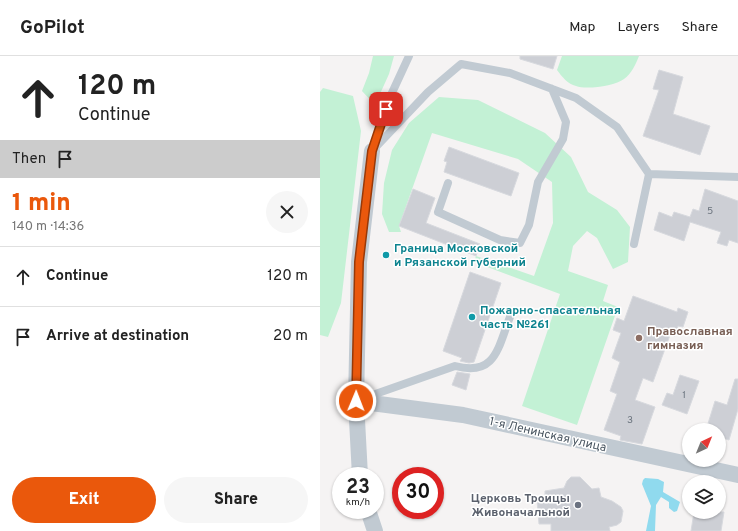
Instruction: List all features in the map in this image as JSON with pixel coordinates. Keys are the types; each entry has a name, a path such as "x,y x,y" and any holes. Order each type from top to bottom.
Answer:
{"street":[{"path":"360,467 356,401 359,262 372,151"},
{"name":"1-я Ленинская улица","path":"356,401 463,415 738,475"},
{"path":"371,519 375,531"}],"lane":[{"path":"372,151 391,95 409,56"},
{"path":"372,151 428,92 461,64 510,73 576,98 617,127 648,174 634,244"},
{"path":"448,182 438,212 500,240 520,243 529,225 538,182 563,139 566,122 552,89"},
{"path":"648,174 738,177"},
{"path":"356,401 455,366 467,369 480,368 494,359 510,317"}],"green space":[{"path":"373,56 394,56 389,74 375,105 362,91 369,73"},
{"path":"562,56 639,56 633,69 624,79 614,84 586,88 570,84 559,73 557,70"},
{"path":"323,88 353,96 361,131 341,303 328,337 320,335 320,92"},
{"path":"439,97 478,100 545,133 571,157 588,192 617,210 630,227 628,262 613,269 597,238 587,231 573,246 568,271 608,285 603,301 618,307 577,425 522,406 560,294 474,262 476,256 534,276 553,223 552,182 518,159 432,133 399,226 401,232 389,232 382,214 384,183 392,150 409,123"}],"water":[{"path":"645,478 658,479 664,482 663,492 680,502 677,511 674,512 669,508 669,502 661,497 656,505 655,531 646,531 651,506 642,484"}],"building":[{"path":"520,56 557,56 553,69 520,59"},
{"path":"659,70 683,77 673,114 710,126 700,155 643,136 659,90 653,89"},
{"path":"449,147 519,173 511,196 444,172 447,162 444,161"},
{"path":"413,189 435,198 426,223 480,244 476,256 399,226"},
{"path":"705,189 738,201 738,243 729,240 727,246 717,243 721,232 690,222 684,241 654,230 659,212 672,217 674,212 690,217 693,209 699,211"},
{"name":"Пожарно-спасательная часть №261","path":"470,272 501,283 474,362 469,363 460,361 462,358 443,351"},
{"path":"633,296 677,312 678,308 688,312 683,327 678,326 675,336 670,335 653,382 643,378 635,400 655,407 642,444 620,440 621,436 604,430 617,394 610,391 620,362 612,358 621,333 613,330 617,318 624,321"},
{"path":"457,372 470,374 466,390 452,385"},
{"path":"680,375 699,381 687,414 662,405 667,393 673,395"},
{"path":"735,379 738,379 738,409 729,440 726,439 726,423 708,423 715,401 727,405"},
{"name":"Церковь Троицы Живоначальной","path":"571,477 580,477 592,489 599,488 601,497 612,501 621,507 623,511 621,522 617,525 609,527 610,531 551,531 551,524 539,524 537,500 545,500 545,491 564,488 567,481"},
{"path":"693,519 723,519 721,531 691,531"}],"place":[{"name":"Граница Московской и Рязанской губерний","path":"386,255"},
{"name":"Пожарно-спасательная часть №261","path":"472,317"},
{"name":"Православная гимназия","path":"639,338"},
{"name":"Церковь Троицы Живоначальной","path":"578,505"}],"route":[{"path":"356,401 359,262 372,151 386,109"}]}
